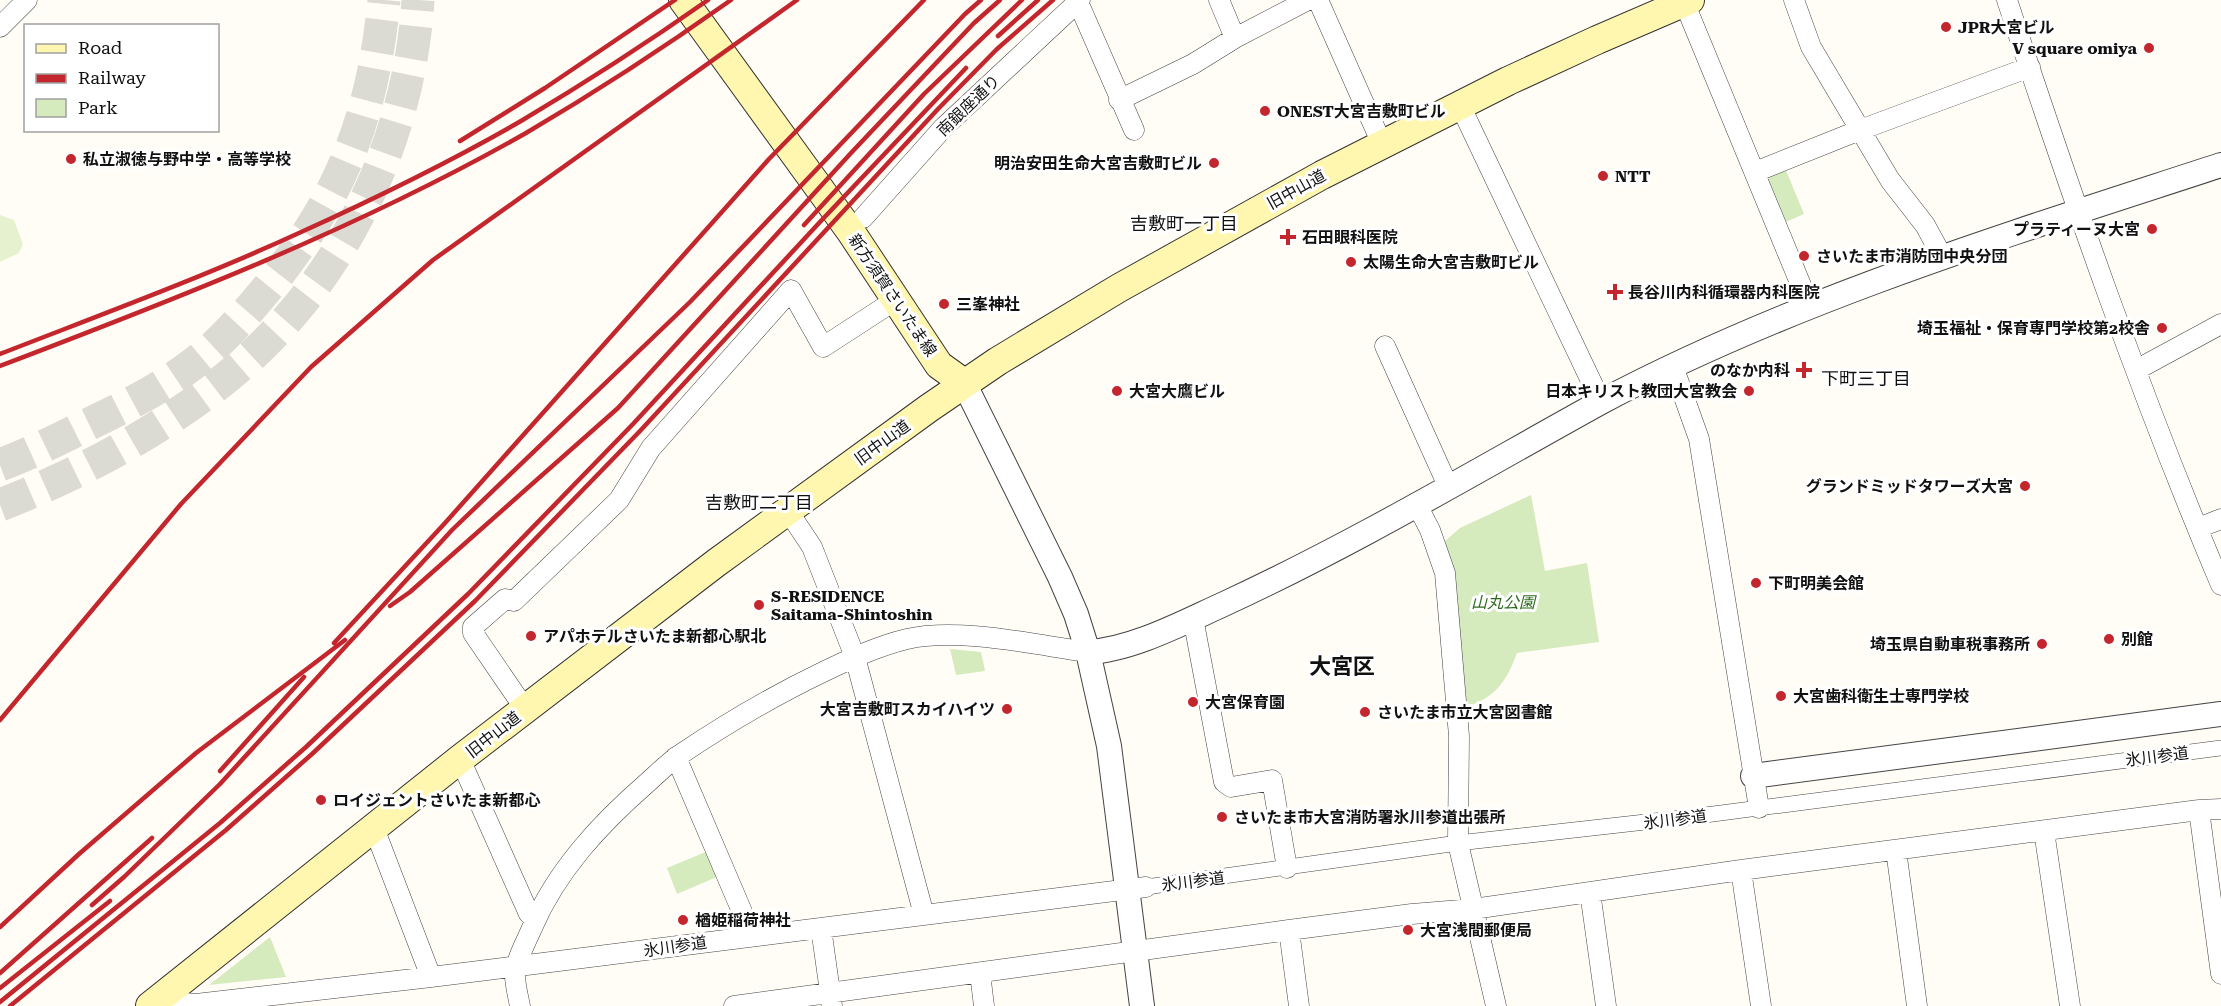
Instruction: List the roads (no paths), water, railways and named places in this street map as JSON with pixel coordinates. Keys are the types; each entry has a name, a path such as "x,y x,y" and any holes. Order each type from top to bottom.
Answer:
{"main road":[{"name":"新方須賀さいたま線","path":"682,0 851,232 939,365 964,383"},
{"name":"新方須賀さいたま線","path":"706,0 863,218 948,344 964,383"},
{"name":"旧中山道","path":"160,998 525,709 788,511 964,383 1119,288 1304,184 1460,105 1597,40 1687,1"}],"street":[{"path":"0,27 27,0"},
{"path":"1219,0 1235,38"},
{"path":"1119,100 1193,64 1235,38 1308,0"},
{"path":"1318,0 1382,144"},
{"path":"1794,0 1811,47 1890,180 1933,237 1943,258"},
{"path":"2007,0 2079,212 2136,370 2221,585"},
{"path":"1079,1 1119,100 1134,130"},
{"name":"南銀座通り","path":"863,218 943,128 1079,1"},
{"path":"1687,1 1810,307"},
{"path":"1755,172 2030,67"},
{"path":"1460,105 1601,402"},
{"path":"520,1006 515,975 536,917 564,869 580,848 630,798 676,757 770,699 855,657 889,644 925,636 965,636 1088,652 1122,646 1193,618 1314,561 1601,402 1731,339 1943,258 2221,165"},
{"path":"525,709 473,633 473,627 505,599 514,601 619,500 651,448 791,290 823,348 897,299"},
{"path":"2136,370 2221,324"},
{"path":"1385,346 1448,486"},
{"path":"1673,366 1699,439 1759,808"},
{"path":"964,383 1060,577 1076,614 1088,652 1137,888 1135,951 1142,1006"},
{"path":"1417,505 1430,530 1445,573 1459,736 1458,843 1491,1005"},
{"path":"788,511 812,547 855,657 924,915"},
{"path":"2198,528 2221,519"},
{"path":"1193,618 1224,782 1231,787 1272,780 1287,868"},
{"path":"1753,776 2221,714"},
{"name":"氷川参道","path":"160,998 196,1005 431,977 1137,888 1458,843 1759,808 2221,748"},
{"path":"676,757 752,936"},
{"path":"460,759 529,914 536,917"},
{"path":"734,1006 831,999 980,973 1135,951 1412,914 1473,909 1741,870 2221,809"},
{"path":"2199,810 2221,974"},
{"path":"374,828 431,977"},
{"path":"2044,831 2070,1006"},
{"path":"1896,850 1917,1006"},
{"path":"1741,870 1761,1006"},
{"path":"1590,892 1606,1006"},
{"path":"821,928 831,999"},
{"path":"1289,930 1299,1006"},
{"path":"980,973 984,1006"}],"tunnel":[{"path":"0,465 123,407 180,374 224,337 269,286 316,220 350,152 372,81 384,0"},
{"path":"0,505 79,470 157,427 230,375 291,315 318,281 342,245 380,168 395,127 406,85 414,43 418,0"}],"railway":[{"path":"460,141 545,88 675,0"},
{"path":"0,354 262,250 412,180 545,107 708,0"},
{"path":"0,366 268,260 399,200 526,133 630,69 731,0"},
{"path":"0,720 181,504 311,367 433,260 797,0"},
{"path":"334,643 445,523 769,159 924,0"},
{"path":"92,905 220,784 452,530 690,302 965,14 981,0"},
{"path":"390,606 410,592 618,408 851,153 974,23 1000,0"},
{"path":"804,225 924,94 1022,0"},
{"path":"998,36 1038,0"},
{"path":"10,1006 226,830 312,754 475,601 640,431 938,109 997,49 1053,0"},
{"path":"0,1002 220,823 306,747 468,594 633,424 966,68"},
{"path":"0,927 79,854 196,753 345,640"},
{"path":"220,771 304,677"},
{"path":"0,973 152,838"},
{"path":"0,988 110,901"}],"place":[{"name":"JPR大宮ビル","path":"1946,27"},
{"name":"V square omiya","path":"2149,48"},
{"name":"ONEST大宮吉敷町ビル","path":"1265,111"},
{"name":"私立淑徳与野中学・高等学校","path":"71,159"},
{"name":"明治安田生命大宮吉敷町ビル","path":"1214,163"},
{"name":"NTT","path":"1603,176"},
{"name":"プラティーヌ大宮","path":"2152,229"},
{"name":"石田眼科医院","path":"1288,237"},
{"name":"さいたま市消防団中央分団","path":"1804,256"},
{"name":"太陽生命大宮吉敷町ビル","path":"1351,262"},
{"name":"長谷川内科循環器内科医院","path":"1615,292"},
{"name":"三峯神社","path":"944,304"},
{"name":"埼玉福祉・保育専門学校第2校舎","path":"2162,328"},
{"name":"のなか内科","path":"1804,370"},
{"name":"大宮大鷹ビル","path":"1117,391"},
{"name":"日本キリスト教団大宮教会","path":"1749,391"},
{"name":"グランドミッドタワーズ大宮","path":"2025,486"},
{"name":"下町明美会館","path":"1756,583"},
{"name":"S-RESIDENCE Saitama-Shintoshin","path":"759,605"},
{"name":"アパホテルさいたま新都心駅北","path":"531,636"},
{"name":"別館","path":"2109,639"},
{"name":"埼玉県自動車税事務所","path":"2042,644"},
{"name":"大宮歯科衛生士専門学校","path":"1781,696"},
{"name":"大宮保育園","path":"1193,702"},
{"name":"大宮吉敷町スカイハイツ","path":"1007,709"},
{"name":"さいたま市立大宮図書館","path":"1365,712"},
{"name":"ロイジェントさいたま新都心","path":"321,800"},
{"name":"さいたま市大宮消防署氷川参道出張所","path":"1222,817"},
{"name":"楢姫稲荷神社","path":"683,920"},
{"name":"大宮浅間郵便局","path":"1408,930"}],"district":[{"name":"吉敷町一丁目","path":"1184,224"},
{"name":"下町三丁目","path":"1866,379"},
{"name":"吉敷町二丁目","path":"759,503"},
{"name":"大宮区","path":"1342,666"}],"park label":[{"name":"山丸公園","path":"1503,602"}]}
